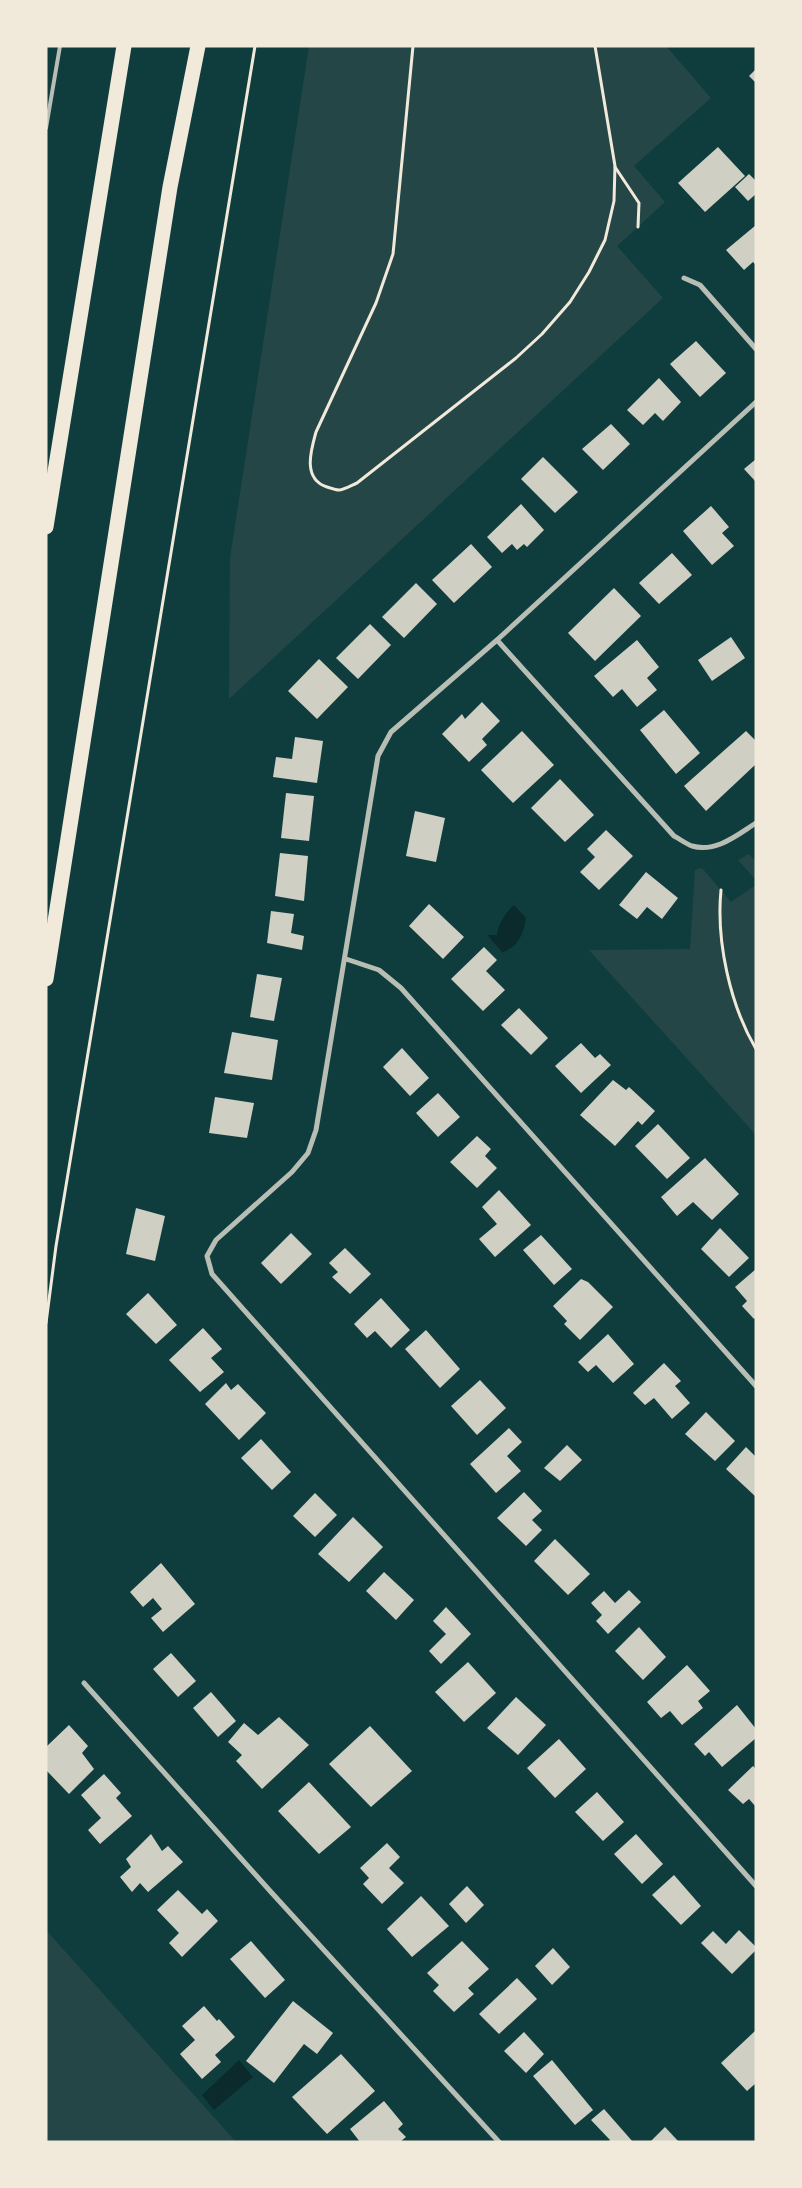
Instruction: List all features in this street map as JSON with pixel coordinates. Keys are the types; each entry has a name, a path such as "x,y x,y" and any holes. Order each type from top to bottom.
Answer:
{"highway":[{"path":"46,527 124,46"},
{"path":"46,979 170,187 198,46"}],"street":[{"path":"684,278 700,285 756,349"},
{"path":"756,402 497,640 391,732 378,756 346,959 316,1130 308,1153 292,1172 216,1240 207,1256 212,1274 756,1886"},
{"path":"497,640 674,836 692,846 710,847 725,843 756,823"},
{"path":"346,959 379,970 401,988 756,1386"},
{"path":"84,1683 499,2142"}],"lane":[{"path":"46,128 60,46"}],"path":[{"path":"46,1323 56,1246 255,46"},
{"path":"414,46 392,254 376,303 316,432 309,462 314,477 323,485 339,490 358,483 516,358 542,334 570,302 589,272 605,240 614,201 615,166 595,46"},
{"path":"615,166 639,203 638,227"},
{"path":"721,890 719,914 722,947 741,1018 756,1049"}],"shaded area":[{"path":"309,46 666,46 711,98 634,166 665,202 617,246 663,298 229,699 230,558"},
{"path":"749,854 756,862 756,880 738,860"},
{"path":"702,868 731,902 756,885 756,1135 589,950 690,949 695,870"},
{"path":"514,905 526,918 524,929 516,943 508,950 502,952 488,935 497,935 503,918"},
{"path":"46,1930 236,2142 46,2142"},
{"path":"239,2060 253,2077 214,2110 202,2095"}],"building":[{"path":"756,69 756,83 749,76"},
{"path":"718,147 745,176 705,212 678,183"},
{"path":"749,174 756,181 756,194 748,201 735,187"},
{"path":"756,225 756,265 753,262 744,270 726,250"},
{"path":"696,341 726,373 700,397 670,364"},
{"path":"659,378 681,402 663,421 655,413 643,425 627,410"},
{"path":"611,424 630,444 603,470 582,449"},
{"path":"543,457 578,492 555,513 521,479"},
{"path":"756,459 756,482 744,469"},
{"path":"521,504 544,530 527,547 524,544 517,550 512,544 502,553 487,537"},
{"path":"711,506 729,527 722,533 734,546 712,565 683,531"},
{"path":"471,544 492,567 454,603 432,580"},
{"path":"672,553 692,575 659,604 639,583"},
{"path":"416,583 437,604 404,638 382,617"},
{"path":"614,588 641,616 595,661 568,633"},
{"path":"370,624 391,645 358,679 336,658"},
{"path":"731,637 745,658 712,681 698,660"},
{"path":"637,640 659,667 647,678 657,690 637,707 622,689 613,697 594,676"},
{"path":"319,659 348,687 317,719 288,691"},
{"path":"482,702 500,721 482,739 487,745 469,762 442,734 462,714 465,719"},
{"path":"664,710 700,753 676,774 640,730"},
{"path":"522,731 554,765 513,803 481,770"},
{"path":"746,731 756,741 756,764 706,811 684,786"},
{"path":"295,737 323,741 317,783 273,777 276,757 292,759"},
{"path":"560,779 594,815 565,842 531,808"},
{"path":"286,793 314,796 309,841 281,838"},
{"path":"415,811 445,818 436,862 406,856"},
{"path":"606,830 633,856 599,890 580,872 595,857 587,849"},
{"path":"280,853 308,856 304,901 275,896"},
{"path":"646,872 678,898 662,919 647,907 637,919 619,905"},
{"path":"429,904 464,937 443,959 409,926"},
{"path":"271,911 294,914 291,933 304,936 302,950 267,943"},
{"path":"484,947 497,960 486,971 505,990 483,1011 451,979"},
{"path":"257,974 282,978 274,1021 250,1017"},
{"path":"519,1008 548,1038 531,1055 501,1025"},
{"path":"232,1032 278,1040 272,1080 224,1073"},
{"path":"581,1043 595,1058 600,1054 611,1065 581,1093 555,1066"},
{"path":"402,1048 429,1078 410,1096 383,1067"},
{"path":"613,1080 626,1090 629,1087 655,1111 642,1125 638,1121 615,1146 580,1115"},
{"path":"438,1093 460,1117 438,1137 416,1113"},
{"path":"215,1097 254,1103 247,1138 209,1133"},
{"path":"658,1124 690,1158 667,1179 635,1146"},
{"path":"477,1136 491,1149 485,1156 497,1168 477,1188 450,1162"},
{"path":"705,1158 739,1194 712,1220 693,1202 677,1216 661,1197"},
{"path":"499,1190 531,1225 495,1257 479,1239 497,1224 482,1207"},
{"path":"136,1208 165,1216 155,1261 126,1254"},
{"path":"720,1228 749,1258 729,1277 701,1249"},
{"path":"291,1233 312,1254 281,1284 261,1263"},
{"path":"541,1235 572,1269 554,1285 523,1250"},
{"path":"345,1248 371,1274 350,1294 332,1277 338,1272 329,1263"},
{"path":"756,1269 756,1317 754,1319 742,1306 747,1301 735,1287"},
{"path":"581,1279 588,1282 613,1307 580,1340 564,1324 567,1321 553,1306"},
{"path":"148,1293 177,1325 156,1344 126,1314"},
{"path":"381,1298 410,1330 391,1348 375,1331 367,1338 354,1324"},
{"path":"203,1328 222,1349 211,1358 224,1372 200,1392 169,1360"},
{"path":"426,1330 460,1369 440,1388 405,1349"},
{"path":"608,1334 634,1364 613,1383 596,1365 588,1372 578,1362"},
{"path":"664,1363 681,1381 675,1386 690,1403 672,1419 654,1398 645,1405 633,1393"},
{"path":"480,1380 506,1408 477,1435 451,1406"},
{"path":"226,1383 231,1390 238,1384 266,1413 239,1440 205,1404"},
{"path":"706,1412 735,1441 715,1461 685,1434"},
{"path":"509,1428 522,1442 507,1456 521,1471 496,1493 470,1464"},
{"path":"261,1439 291,1472 272,1490 241,1458"},
{"path":"567,1445 582,1460 560,1481 544,1468"},
{"path":"746,1447 756,1457 756,1497 726,1469"},
{"path":"524,1492 542,1511 532,1520 542,1530 526,1546 497,1518"},
{"path":"315,1493 337,1515 315,1537 293,1516"},
{"path":"353,1517 383,1547 349,1582 318,1554"},
{"path":"555,1539 590,1574 568,1595 534,1561"},
{"path":"161,1563 195,1604 163,1632 151,1618 162,1609 153,1598 143,1607 130,1592"},
{"path":"384,1572 414,1600 396,1620 366,1591"},
{"path":"629,1590 641,1602 608,1634 596,1621 602,1615 591,1603 604,1591 615,1603"},
{"path":"446,1607 471,1634 441,1664 429,1651 446,1634 433,1621"},
{"path":"639,1627 666,1657 643,1680 615,1651"},
{"path":"171,1653 196,1681 178,1697 153,1669"},
{"path":"468,1662 496,1693 464,1722 435,1692"},
{"path":"687,1665 710,1691 698,1701 703,1708 682,1725 670,1711 661,1718 647,1702"},
{"path":"211,1692 236,1721 218,1737 193,1708"},
{"path":"516,1697 546,1725 518,1755 487,1728"},
{"path":"737,1705 756,1729 756,1738 722,1767 709,1752 705,1756 694,1744"},
{"path":"279,1717 309,1745 262,1789 236,1761 242,1755 228,1742 244,1723 258,1735"},
{"path":"69,1725 88,1746 82,1753 94,1769 69,1794 46,1770 46,1747"},
{"path":"370,1726 412,1771 371,1807 329,1764"},
{"path":"559,1739 586,1769 555,1798 527,1768"},
{"path":"753,1766 756,1769 756,1807 749,1799 743,1804 728,1790"},
{"path":"104,1774 121,1793 116,1798 132,1816 100,1844 88,1830 101,1818 81,1795"},
{"path":"309,1782 351,1827 319,1854 278,1811"},
{"path":"597,1792 624,1822 603,1841 575,1812"},
{"path":"151,1834 162,1851 168,1846 183,1862 148,1892 140,1883 132,1892 120,1877 131,1867 126,1859"},
{"path":"636,1834 663,1864 642,1884 614,1854"},
{"path":"387,1843 400,1857 389,1868 404,1883 382,1904 363,1884 369,1878 360,1868"},
{"path":"674,1875 701,1906 681,1925 652,1895"},
{"path":"467,1886 484,1905 466,1923 449,1904"},
{"path":"178,1890 202,1914 207,1909 218,1921 182,1957 169,1943 179,1933 157,1910"},
{"path":"421,1896 449,1926 412,1957 387,1929"},
{"path":"739,1930 756,1947 756,1950 732,1974 701,1943 713,1931 726,1944"},
{"path":"251,1941 285,1980 265,1998 230,1959"},
{"path":"462,1941 489,1969 468,1988 474,1994 454,2012 433,1991 439,1985 427,1973"},
{"path":"553,1948 570,1967 552,1985 535,1966"},
{"path":"517,1978 537,1999 499,2034 479,2014"},
{"path":"293,2001 333,2033 317,2054 304,2044 274,2083 246,2061"},
{"path":"204,2006 235,2037 215,2055 221,2062 202,2079 180,2054 195,2040 182,2026"},
{"path":"755,2031 756,2083 747,2091 721,2063"},
{"path":"524,2032 544,2054 526,2073 504,2051"},
{"path":"341,2054 375,2091 327,2134 292,2097"},
{"path":"552,2060 593,2110 575,2125 533,2076"},
{"path":"384,2101 403,2124 398,2129 406,2137 400,2142 360,2142 350,2129"},
{"path":"604,2109 633,2142 608,2142 610,2140 591,2120"},
{"path":"665,2127 679,2142 650,2142"}]}
